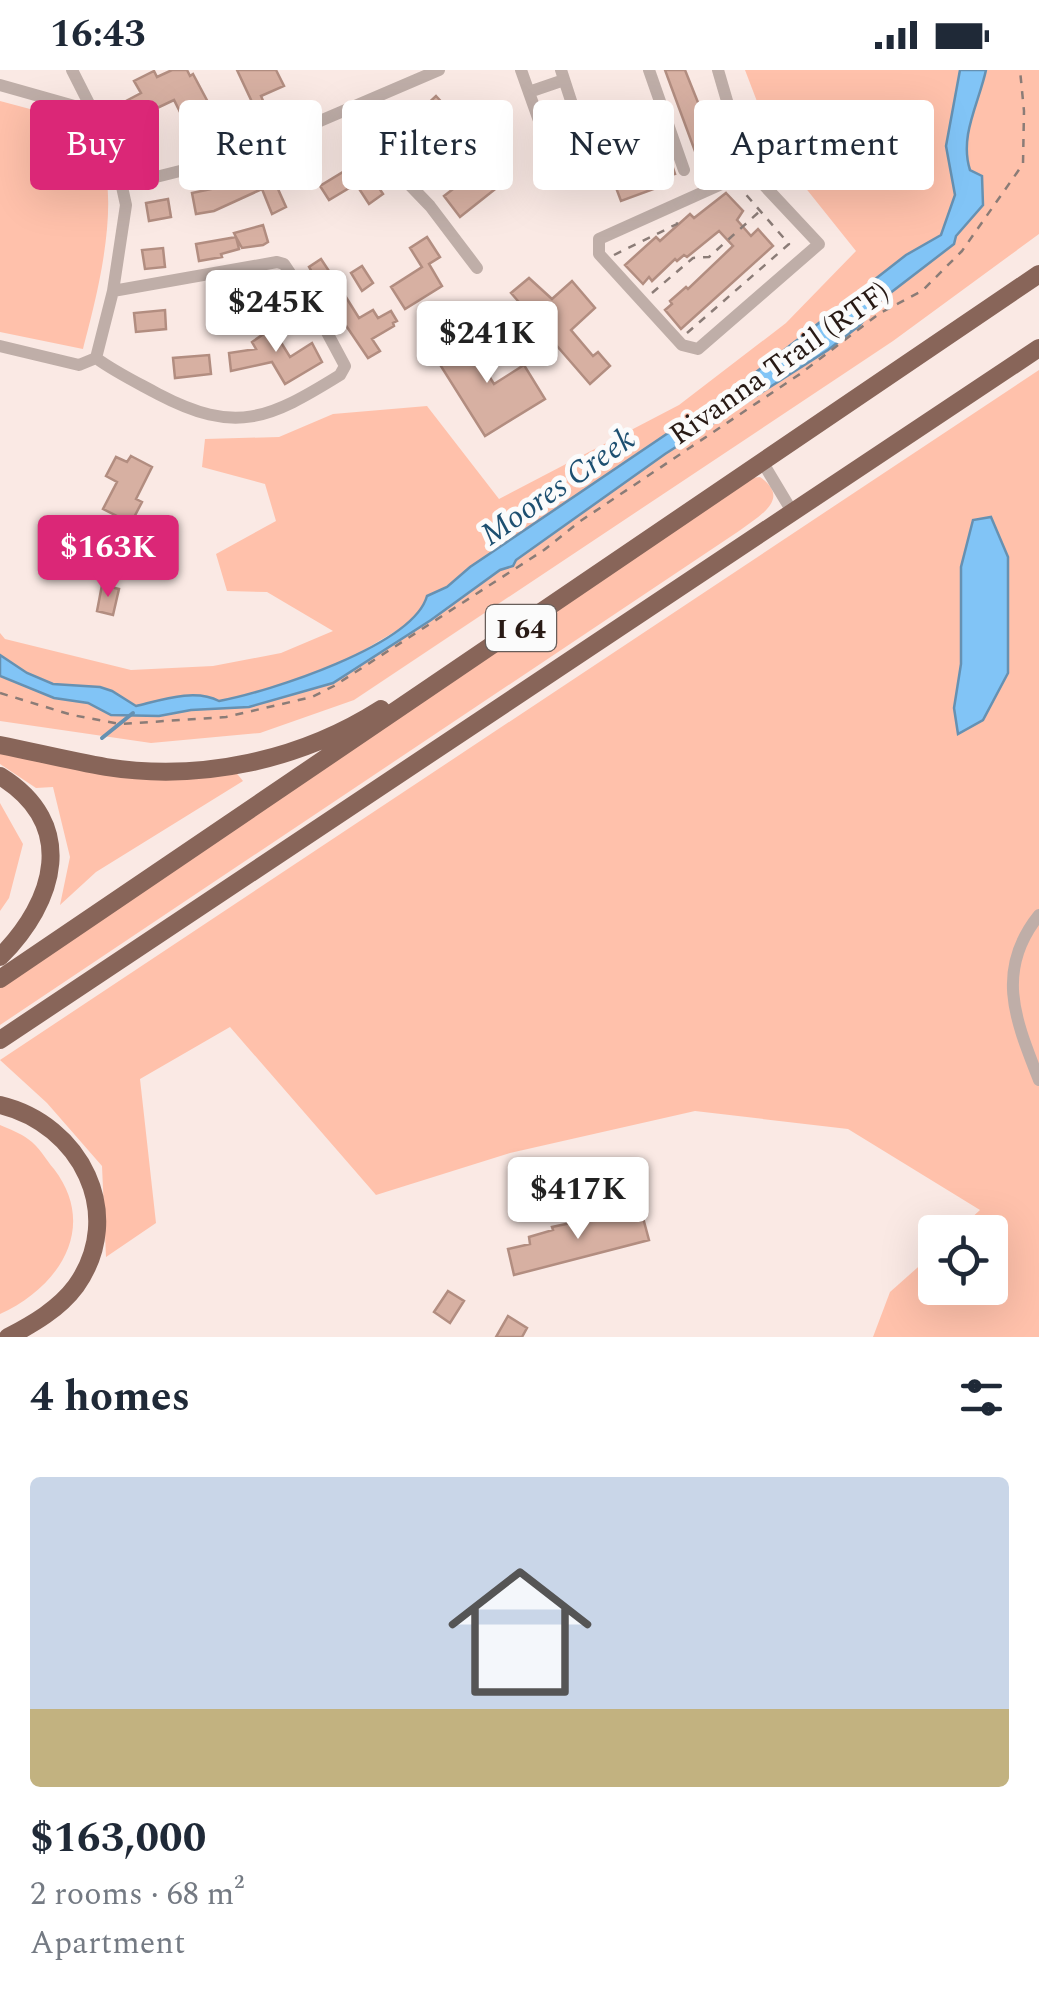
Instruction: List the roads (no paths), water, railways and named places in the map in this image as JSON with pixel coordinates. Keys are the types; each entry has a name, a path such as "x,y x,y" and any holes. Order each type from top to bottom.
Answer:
{"highway":[{"name":"I 64","path":"0,979 1039,274"},
{"name":"I 64","path":"0,1040 1039,348"},
{"path":"0,744 109,767 182,770 254,762 341,733 541,615"},
{"path":"0,776 16,786 38,810 52,859 46,890 35,911 0,957"},
{"path":"0,1105 25,1112 54,1129 74,1152 88,1177 97,1222 92,1253 77,1284 49,1313 8,1337"}],"street":[{"path":"72,70 87,100"},
{"path":"368,100 438,70"},
{"path":"521,70 533,103"},
{"path":"649,70 659,100"},
{"path":"718,70 727,100"},
{"path":"529,92 562,75 571,100"},
{"path":"0,86 52,100"},
{"path":"159,177 220,163 342,111"},
{"path":"674,142 684,170"},
{"path":"746,166 820,244 698,349 689,348 598,254 597,244 599,239 737,177 746,166"},
{"path":"96,358 125,226 124,190"},
{"path":"415,190 476,268"},
{"path":"96,358 190,411 224,418 243,418 280,408 343,372 344,360 302,289 289,269 277,262 113,291"},
{"path":"0,346 79,364 96,358"},
{"path":"763,462 793,513"},
{"path":"1039,915 1022,941 1012,982 1014,1010 1039,1080"}],"water":[{"path":"960,70 986,70 967,145 970,170 982,176 983,205 956,236 954,244 876,304 860,325 828,350 665,454 516,560 513,566 500,570 333,683 249,707 159,716 111,715 88,703 54,698 0,676 0,655 53,684 100,687 136,706 189,695 219,701 303,677 368,649 395,632 416,614 427,596 447,587 470,567 742,383 906,255 941,235 955,195 946,146"},
{"path":"991,517 1008,557 1008,673 983,720 958,734 954,708 961,664 961,567 973,520"}],"waterway":[{"path":"102,738 133,713"}],"water label":[{"name":"Moores Creek","path":"557,486"}]}
